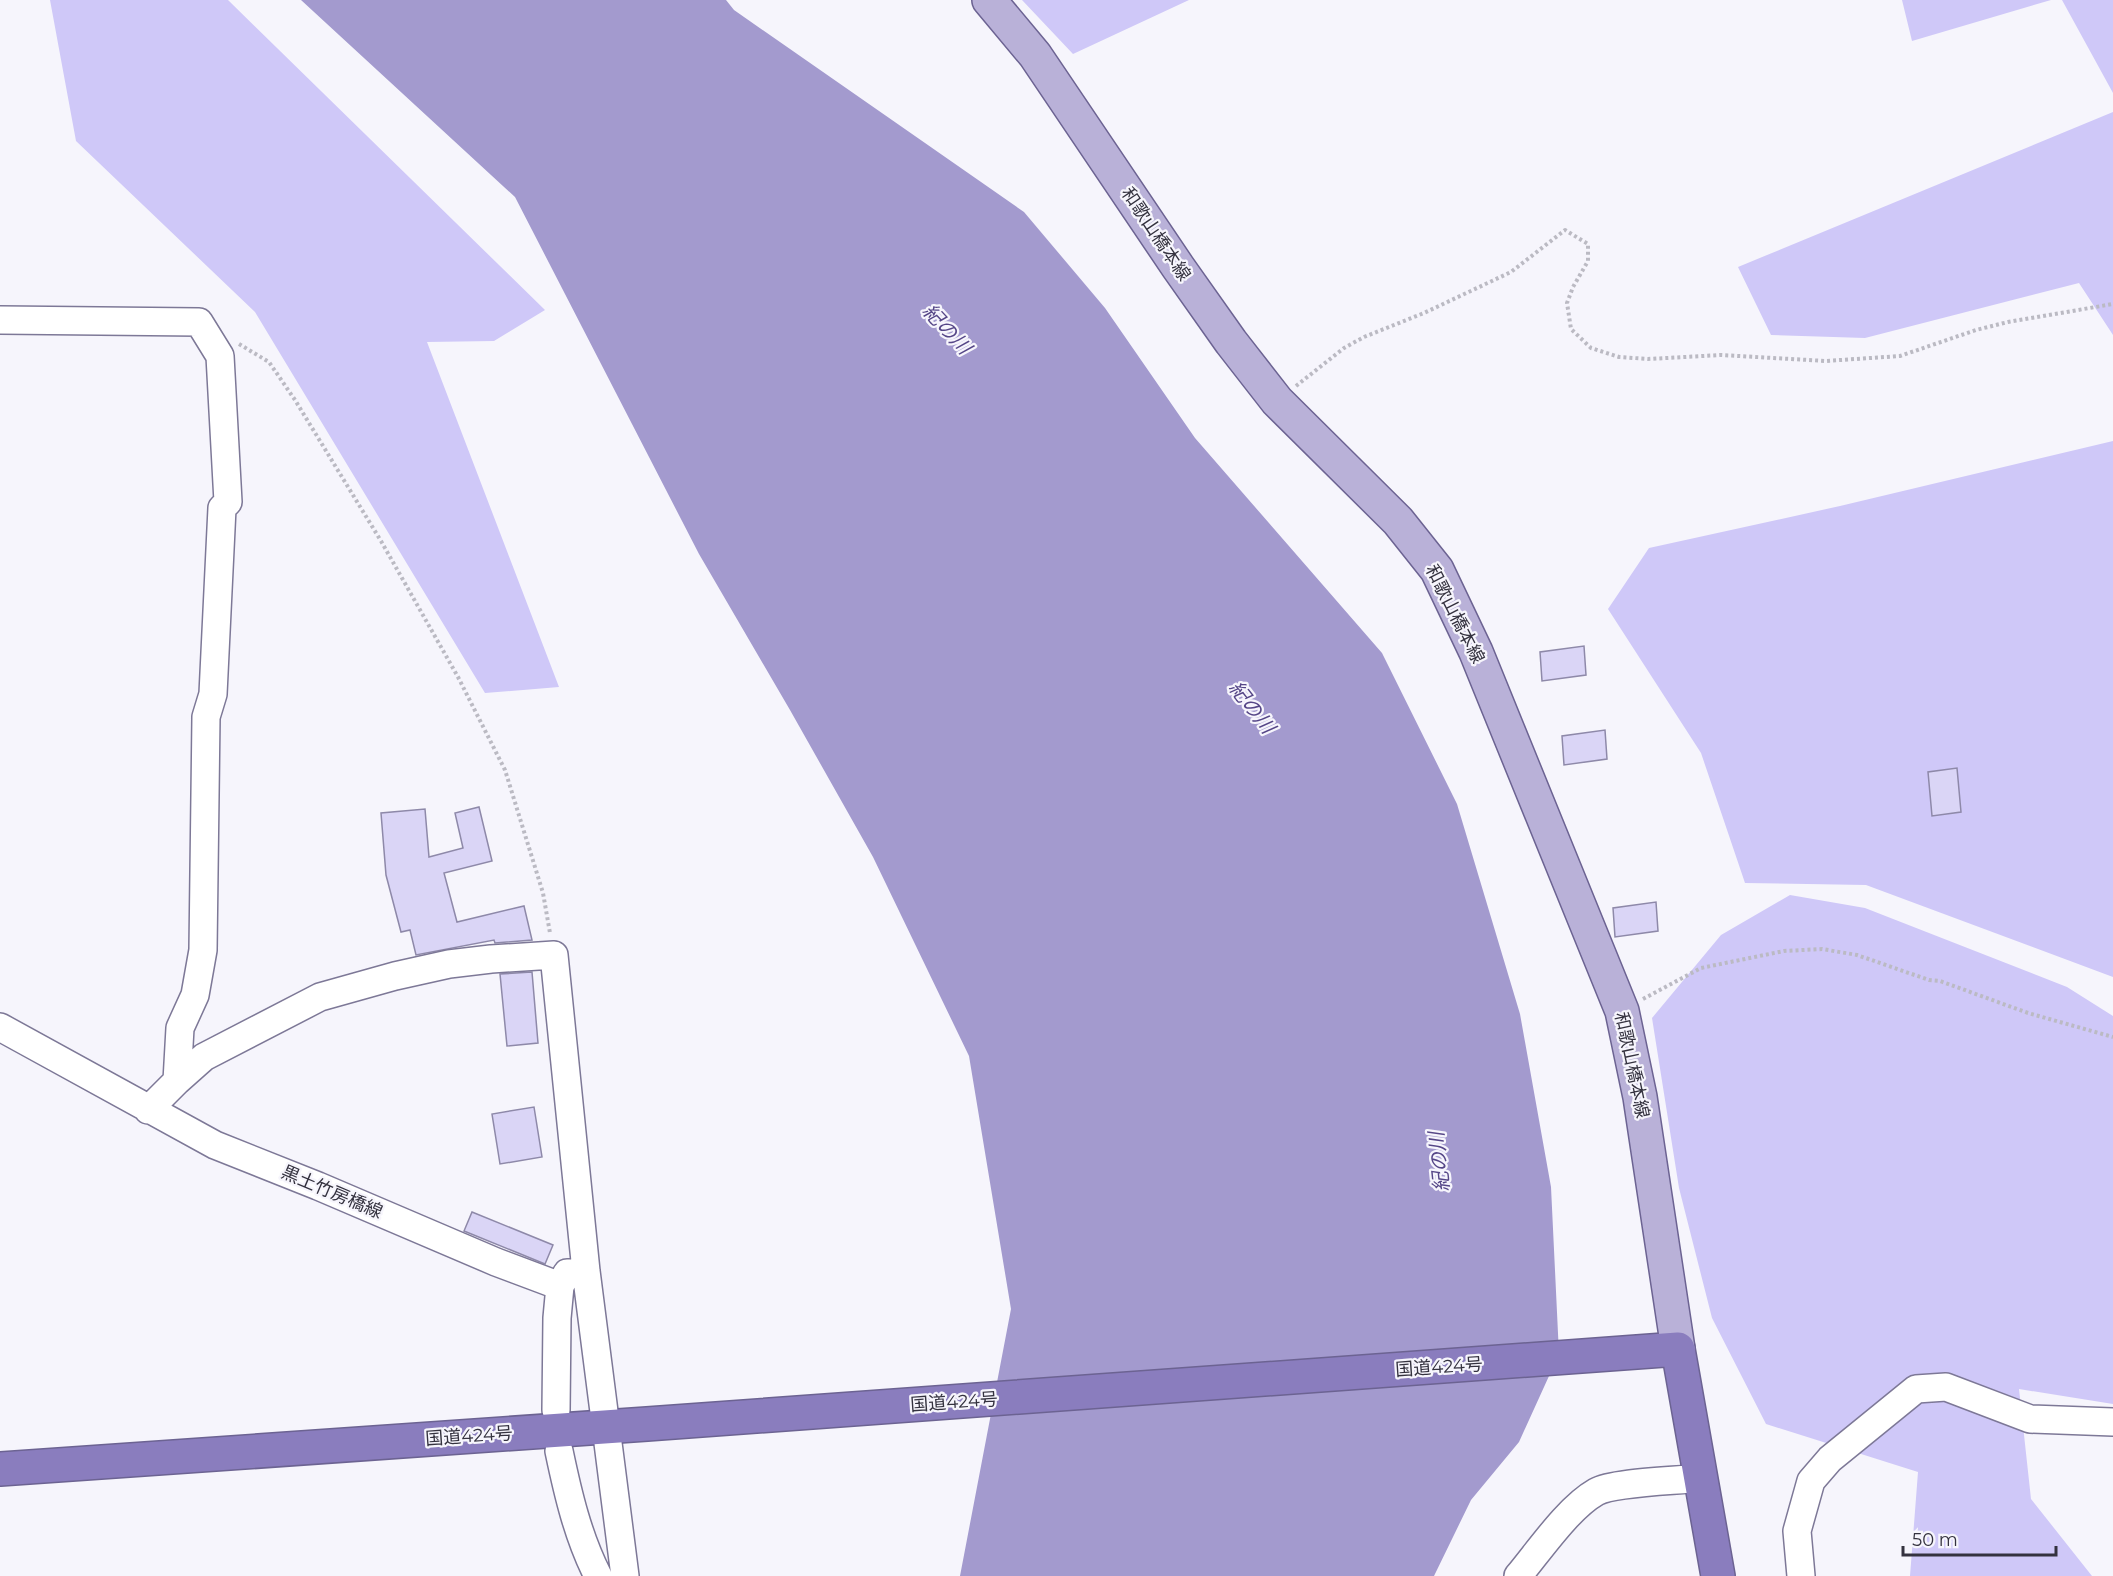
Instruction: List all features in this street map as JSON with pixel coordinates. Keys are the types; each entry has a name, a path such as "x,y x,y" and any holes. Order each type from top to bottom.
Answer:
{"highway":[{"name":"国道424号","path":"0,1469 1678,1349"},
{"path":"1678,1349 1718,1576"}],"main road":[{"name":"和歌山橋本線","path":"989,0 1035,55 1231,342 1277,400 1398,521 1437,570 1476,651 1622,1011 1640,1097 1678,1349"}],"street":[{"path":"0,320 188,320 199,322 220,357 228,502 222,508 213,694 206,717 203,950 195,995 180,1028 177,1081"},
{"path":"148,1110 204,1057 320,997 449,964 554,955 586,1271 608,1426 625,1576"},
{"name":"黒土竹房橋線","path":"0,1027 148,1110 215,1144 496,1262 560,1286"},
{"path":"556,1410 557,1318 560,1286 567,1273 586,1271"},
{"path":"1801,1576 1797,1531 1811,1481 1830,1460 1916,1389 1946,1387 2030,1419 2113,1422"},
{"path":"559,1451 571,1508 598,1576"},
{"path":"1518,1576 1573,1510 1597,1491 1617,1486 1700,1478"}],"path":[{"path":"1277,400 1344,348 1511,272 1565,230 1588,244 1588,261 1567,303 1571,329 1591,348 1619,357 1648,359 1721,355 1826,361 1900,356 2007,322 2113,304"},
{"path":"234,341 269,362 295,400 381,541 458,677 505,770 543,893 554,955"},
{"path":"1622,1011 1701,968 1784,951 1822,949 1857,956 1929,980 1940,981 2028,1012 2113,1037"}],"shaded area":[{"path":"50,0 228,0 545,310 494,341 427,342 559,687 485,693 255,312 76,141"},
{"path":"1022,0 1189,0 1073,54"},
{"path":"1902,0 2051,0 1912,41"},
{"path":"2062,0 2113,0 2113,93"},
{"path":"2113,112 2113,335 2079,283 1865,338 1771,335 1738,267"},
{"path":"2113,441 2113,977 1866,885 1745,883 1701,753 1608,609 1649,548 1840,506"},
{"path":"1790,895 1865,908 2067,987 2113,1016 2113,1404 2019,1389 2031,1499 2092,1576 1910,1576 1918,1472 1766,1424 1712,1318 1679,1188 1652,1018 1721,935"}],"water":[{"name":"紀の川","path":"301,0 726,0 734,10 1024,212 1105,308 1195,438 1382,653 1457,804 1520,1014 1551,1187 1559,1354 1519,1442 1471,1500 1434,1576 960,1576 1011,1309 969,1056 873,857 699,554 515,197"}],"building":[{"path":"1584,646 1586,675 1542,681 1540,652"},
{"path":"1605,730 1607,759 1564,765 1562,736"},
{"path":"1957,768 1961,812 1932,816 1928,772"},
{"path":"479,807 492,861 444,873 457,922 524,906 532,940 495,943 494,940 416,955 410,930 401,932 386,875 381,813 425,809 429,857 463,848 455,813"},
{"path":"1656,902 1658,931 1615,937 1613,908"},
{"path":"532,972 538,1043 507,1046 500,974"},
{"path":"534,1107 542,1157 500,1164 492,1114"},
{"path":"472,1212 553,1245 545,1264 464,1231"}]}
